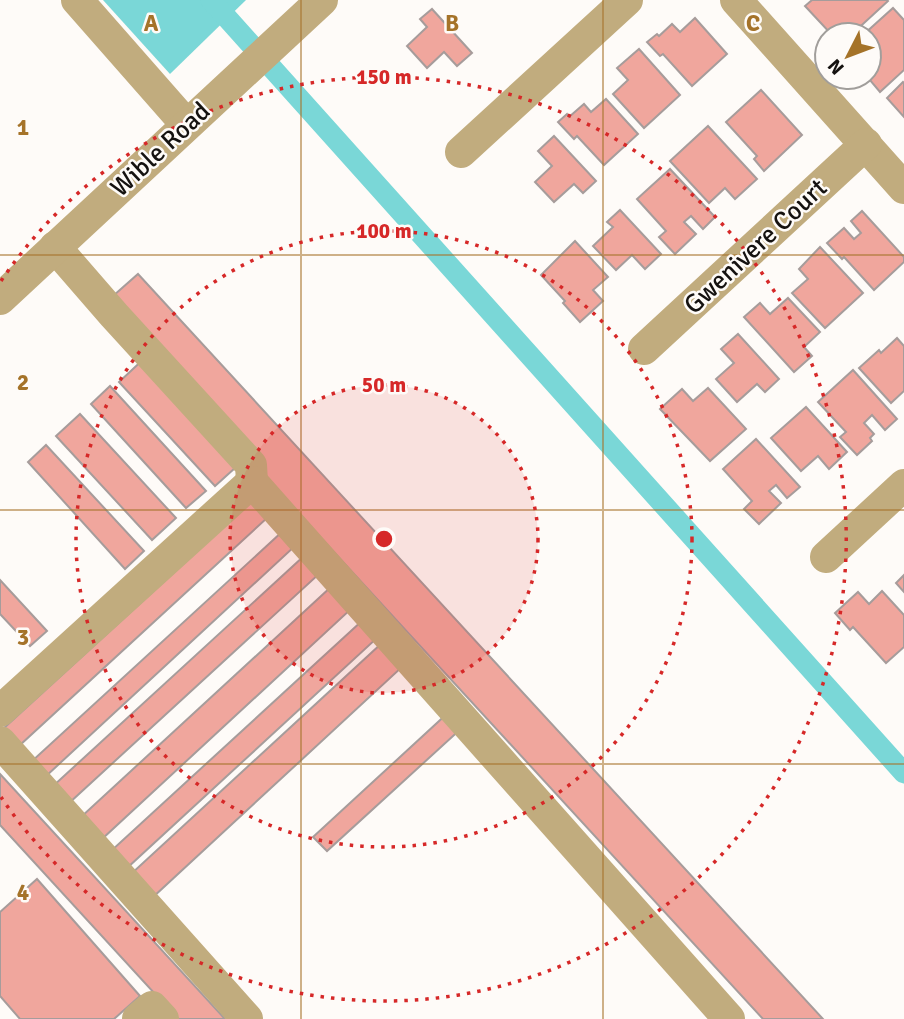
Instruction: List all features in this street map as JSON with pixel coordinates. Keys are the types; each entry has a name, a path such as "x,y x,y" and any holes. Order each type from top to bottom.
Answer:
{"street":[{"path":"77,0 186,124"},
{"name":"Wible Road","path":"0,299 322,0"},
{"path":"461,152 627,0"},
{"path":"736,0 904,188"},
{"name":"Gwenivere Court","path":"644,349 866,144"},
{"path":"55,247 251,465 252,482 729,1019"},
{"path":"0,712 252,482"},
{"path":"826,557 904,485"},
{"path":"0,742 247,1019"},
{"path":"138,1019 152,1007 163,1019"}],"water":[{"path":"103,0 246,0 170,74"}],"building":[{"path":"812,0 888,1 866,21 819,21 805,6"},
{"path":"893,8 904,20 904,70 883,89 883,21 879,21"},
{"path":"432,9 472,53 457,66 444,52 427,68 407,46 427,27 420,19"},
{"path":"695,18 727,54 692,86 663,54 660,56 647,42 657,34 659,36 672,24 680,32"},
{"path":"639,49 680,95 644,128 613,94 628,80 617,68"},
{"path":"904,83 904,117 887,98"},
{"path":"761,90 802,135 764,171 754,159 757,156 726,122"},
{"path":"606,99 638,134 604,165 577,136 574,139 558,122 567,114 569,117 584,104 591,112"},
{"path":"708,126 757,179 735,199 725,188 709,203 670,161"},
{"path":"554,136 596,181 583,193 574,184 554,202 535,182 552,166 538,151"},
{"path":"670,169 715,217 703,229 691,216 684,222 696,234 675,254 659,237 666,231 637,199"},
{"path":"620,210 661,254 645,269 632,255 616,270 593,246 613,227 607,222"},
{"path":"862,211 904,257 904,262 874,290 844,257 842,259 827,243 844,228 854,239 861,233 851,221"},
{"path":"575,241 608,277 593,290 603,301 580,322 541,275"},
{"path":"820,247 863,293 825,328 792,293 808,279 799,269"},
{"path":"138,274 823,1019 763,1019 105,303"},
{"path":"788,298 820,332 804,347 812,356 794,372 744,317 760,303 770,314"},
{"path":"738,334 779,379 765,392 757,384 737,402 716,379 734,363 721,349"},
{"path":"897,338 904,346 904,391 891,403 859,368"},
{"path":"148,355 245,459 215,486 119,382"},
{"path":"853,370 897,419 885,430 872,415 864,423 874,434 870,438 872,441 857,455 840,437 846,432 818,402"},
{"path":"110,386 206,491 186,508 91,404"},
{"path":"708,388 746,429 710,461 660,409 682,389 693,401"},
{"path":"806,407 847,452 829,469 818,456 801,471 771,438"},
{"path":"80,414 176,518 152,540 56,436"},
{"path":"756,439 800,487 787,498 776,485 769,491 781,503 759,524 744,509 752,501 723,469"},
{"path":"46,445 144,551 125,569 28,462"},
{"path":"252,501 267,518 20,745 4,728"},
{"path":"283,531 296,545 45,777 31,762"},
{"path":"304,556 320,573 68,804 52,787"},
{"path":"904,575 904,592 896,583"},
{"path":"0,580 47,631 30,646 0,614"},
{"path":"332,586 352,608 102,839 81,817"},
{"path":"882,591 904,615 904,647 886,663 853,627 850,630 835,613 858,592 869,604"},
{"path":"363,620 378,637 127,868 111,851"},
{"path":"382,643 403,666 152,898 131,874"},
{"path":"450,711 464,726 327,851 313,837"},
{"path":"0,774 225,1019 178,1019 0,825"},
{"path":"37,879 140,996 114,1019 20,1019 0,996 0,912"}],"waterway":[{"path":"211,0 904,773"}]}
